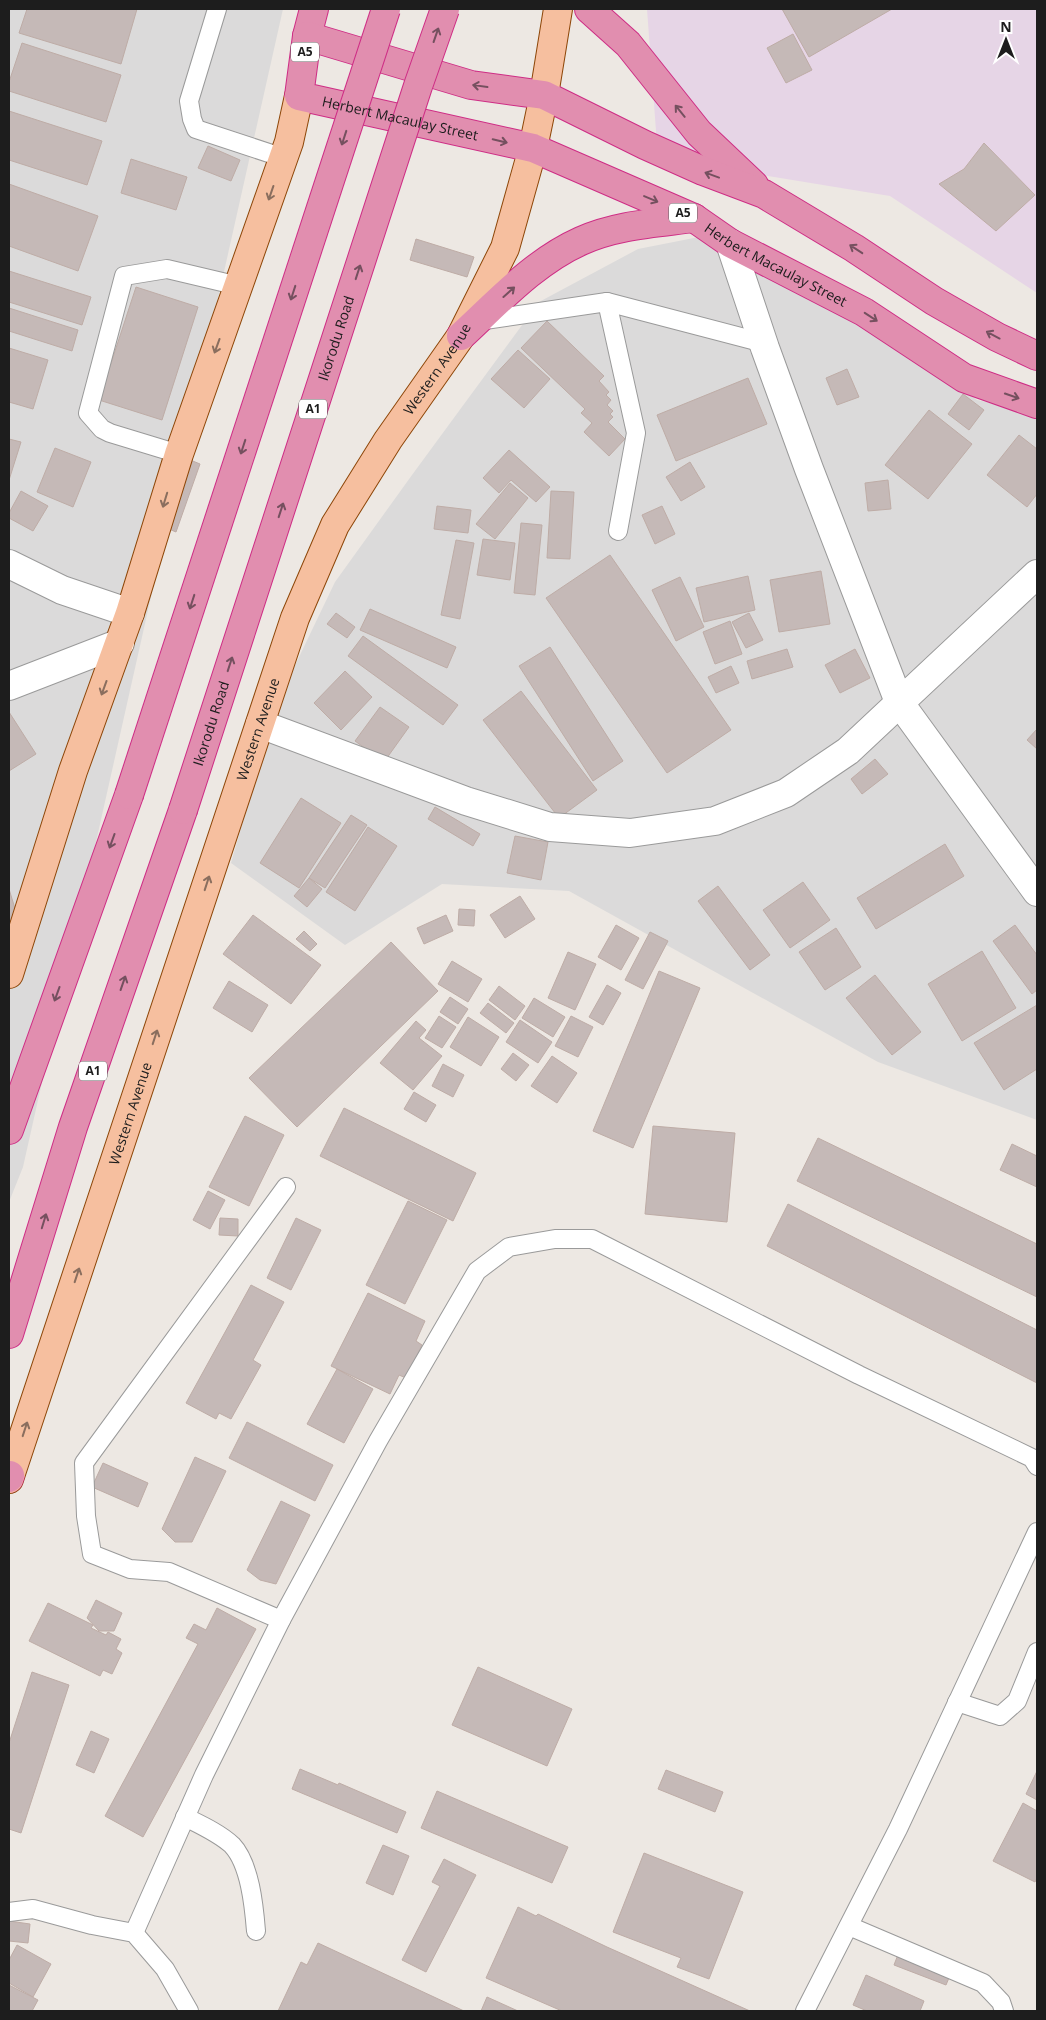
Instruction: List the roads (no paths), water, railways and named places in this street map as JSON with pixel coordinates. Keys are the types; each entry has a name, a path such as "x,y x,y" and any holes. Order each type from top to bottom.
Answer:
{"highway":[{"name":"A5","path":"299,96 314,9"},
{"path":"9,1130 129,795 386,9"},
{"name":"Ikorodu Road","path":"9,1334 74,1128 183,810 445,9"},
{"path":"589,9 628,44 699,133 764,194"},
{"name":"A5","path":"308,36 471,85 544,95 703,172 764,194 854,248 934,301 997,337 1037,356"},
{"name":"Herbert Macaulay Street","path":"299,96 533,148 694,218 730,243 864,312 964,378 1037,404"},
{"path":"469,329 545,260 582,240 625,227 694,218"}],"main road":[{"name":"Western Avenue","path":"9,1477 295,618 335,525 388,440 469,329 505,248 533,148 558,9"},
{"path":"9,974 74,771 130,613 179,454 284,158 299,96"}],"street":[{"path":"730,243 810,469 899,702 1037,892"},
{"path":"9,564 62,590 130,613"},
{"path":"260,724 466,801 550,827 630,833 715,821 786,793 848,751 1037,574"},
{"path":"9,686 120,643"}],"lane":[{"path":"217,9 189,101 196,129 284,158"},
{"path":"179,454 110,433 102,429 88,413 124,276 166,269 239,286"},
{"path":"607,302 636,433 618,531"},
{"path":"469,329 607,302 764,343"},
{"path":"281,1620 169,1572 130,1569 92,1554 86,1516 84,1463 286,1187"},
{"path":"134,1933 204,1775 281,1620 378,1440 477,1271 509,1247 555,1239 592,1239 859,1375 1032,1458 1037,1466"},
{"path":"805,2011 898,1829 1037,1532"},
{"path":"957,1702 1000,1716 1017,1701 1037,1652"},
{"path":"186,1817 220,1836 233,1847 246,1871 253,1894 256,1931"},
{"path":"9,1912 33,1908 92,1925 134,1933 165,1969 189,2011"},
{"path":"848,1926 983,1983 1001,2002 1004,2011"}]}
